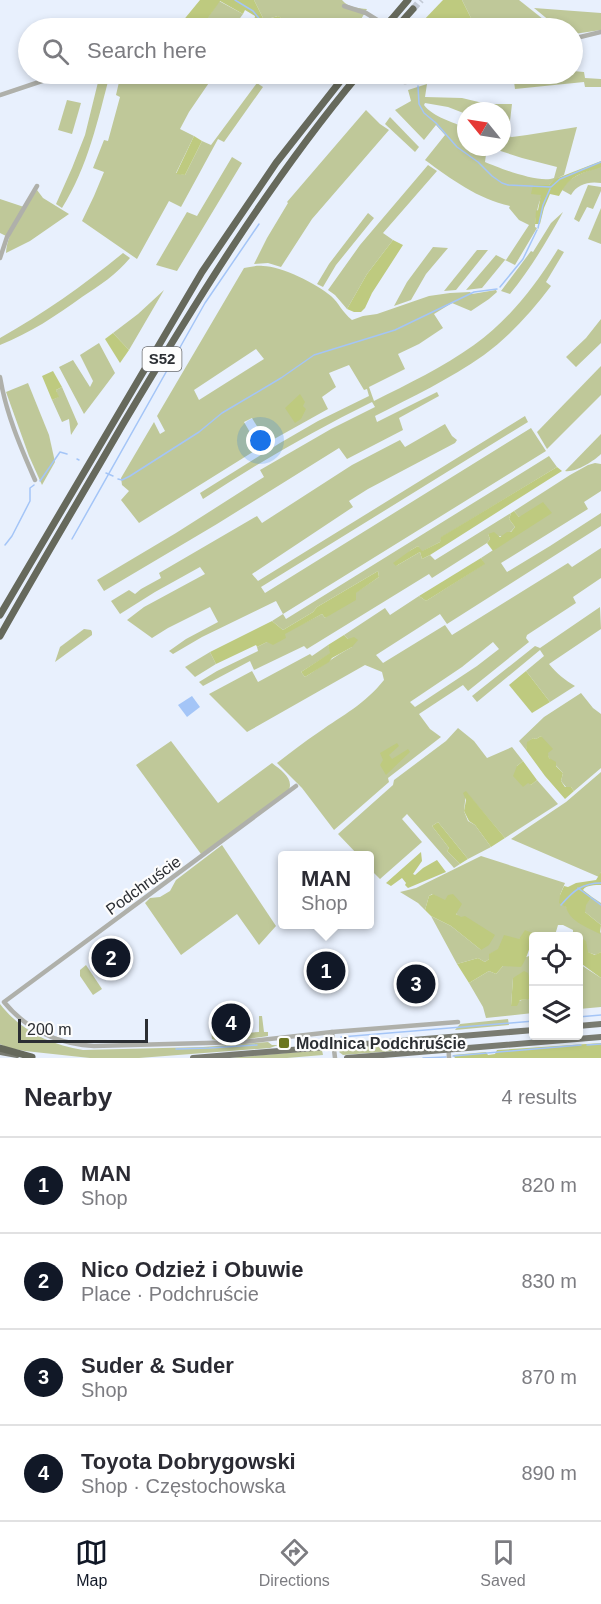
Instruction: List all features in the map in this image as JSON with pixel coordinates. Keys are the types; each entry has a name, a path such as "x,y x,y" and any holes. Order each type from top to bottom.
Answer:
{"highway":[{"path":"393,18 408,0"},
{"path":"405,18 413,9"},
{"name":"S52","path":"0,615 202,272 276,164 338,84"},
{"name":"S52","path":"0,636 205,288 258,208 350,84"},
{"path":"0,1050 32,1057"}],"main road":[{"path":"583,1026 601,1024"},
{"path":"193,1058 529,1030"},
{"path":"583,1034 584,1038"},
{"path":"347,1058 601,1037"},
{"path":"32,1057 38,1058"}],"street":[{"path":"344,6 374,18"},
{"path":"583,36 601,32"},
{"path":"0,95 33,84"},
{"path":"0,258 7,237 37,186"},
{"path":"0,376 9,416 35,480"},
{"name":"Podchruście","path":"296,786 4,1002 18,1018 42,1033 55,1039 82,1045 243,1042 332,1032"},
{"path":"334,1058 332,1032 458,1022"},
{"path":"448,1036 449,1058"}],"green space":[{"path":"200,0 254,0 263,18 255,18 245,10 243,14 220,1 208,18 185,18"},
{"path":"254,0 342,0 351,6 367,9 362,18 281,18 278,16 263,18"},
{"path":"443,0 462,0 471,18 426,18"},
{"path":"462,0 519,0 542,18 471,18"},
{"path":"219,1 243,14 240,18 208,18"},
{"path":"534,8 601,13 601,30 583,33 583,18 546,18"},
{"path":"583,72 585,78 601,79 601,87 585,87"},
{"path":"98,84 107,84 79,176 62,208 56,204 85,135"},
{"path":"119,84 208,84 180,129 194,136 176,173 185,175 202,141 211,145 256,84 263,87 224,142 218,139 181,207 169,201 137,259 82,221 104,172 93,168 104,140 108,141 120,97 116,95"},
{"path":"427,84 425,97 462,98 479,102 457,102 457,110 425,103 424,105 438,116 457,124 457,156 486,156 485,162 539,179 554,178 557,167 511,154 511,137 577,127 564,175 550,184 542,196 536,219 535,227 537,228 515,265 505,260 482,288 466,290 496,255 506,260 529,225 519,220 509,208 510,206 487,199 455,181 425,160 445,135 436,125 424,140 395,110 411,101 408,90"},
{"path":"514,84 564,84 515,89"},
{"path":"67,100 81,103 72,134 58,130"},
{"path":"366,110 389,130 312,219 281,267 268,263 254,264 287,202"},
{"path":"390,117 419,147 415,152 385,124"},
{"path":"194,136 202,141 185,175 176,174"},
{"path":"232,157 242,163 177,271 156,265 187,212 197,216"},
{"path":"601,161 601,167 571,179 559,196 550,194 540,224 535,224 541,195 531,194 533,185 549,185 555,179"},
{"path":"428,165 437,171 383,233 393,240 367,274 347,309 328,290 360,245"},
{"path":"601,166 601,183 584,184 571,195 562,190 574,177"},
{"path":"588,185 601,187 601,191 593,209 587,207 579,222 574,219"},
{"path":"37,190 43,198 69,214 30,241 6,253 13,228"},
{"path":"0,199 24,207 6,236 0,233"},
{"path":"601,208 601,244 588,239"},
{"path":"563,212 538,254 510,294 501,291 531,251 533,252 551,223"},
{"path":"368,213 374,218 336,265 323,287 317,284 329,264"},
{"path":"393,240 403,245 365,308 361,312 347,309 367,274"},
{"path":"433,247 448,248 426,274 411,300 394,306 407,282"},
{"path":"558,249 564,252 546,282 551,286 503,340 458,372 375,416 377,422 437,392 439,396 399,418 403,430 347,459 339,448 104,591 97,580 264,477 260,470 331,429 375,407 372,402 328,424 203,499 200,493 280,443 369,396 367,389 364,390 349,365 329,373 336,387 322,397 328,409 267,443 252,418 244,422 259,448 139,523 121,500 129,491 122,485 121,478 154,422 160,434 165,431 157,416 244,268 271,267 299,276 331,296 352,320 429,296 470,292 472,294 496,290 497,292 489,299 471,311 452,303 434,314 443,328 419,344 398,354 405,369 369,387 374,401 438,368 487,335 521,301","holes":["256,349 264,359 199,400 194,390"]},
{"path":"477,250 488,250 456,290 444,291"},
{"path":"123,253 130,258 108,279 42,324 0,345 0,338 63,299"},
{"path":"164,290 129,350 113,333"},
{"path":"601,319 601,343 576,367 566,357 586,338"},
{"path":"113,333 129,350 120,363 105,339"},
{"path":"99,343 115,373 84,414 59,367 73,360 90,387 93,381 80,355"},
{"path":"601,366 601,395 547,449 537,432"},
{"path":"53,371 62,387 56,390 59,397 52,400 42,376"},
{"path":"28,383 49,435 55,462 42,485 6,392"},
{"path":"62,387 78,424 71,435 69,419 62,422 52,400 58,397 56,390"},
{"path":"300,394 306,409 301,419 295,423 285,408"},
{"path":"525,416 528,422 261,587 265,593 531,428 546,451 283,614 276,601 202,637 173,654 169,651 218,622 210,607 152,638 127,620 144,607 205,574 200,567 120,614 111,601 129,590 135,594 161,578 159,573 257,516 262,523 352,465 400,440 405,447 445,424 457,440 455,443 349,501 353,507 252,574 258,581"},
{"path":"601,434 601,454 579,468 565,471"},
{"path":"549,456 557,467 442,537 440,542 421,552 418,546 411,550 396,566 420,552 422,559 430,555 435,560 511,513 509,519 515,527 506,535 488,534 490,539 487,543 432,578 429,574 307,649 304,646 254,670 250,661 203,686 199,682 258,651 257,647 322,614 325,618 379,577 378,571 283,630 272,621 283,614 286,619"},
{"path":"601,464 601,491 584,502 588,509 501,563 507,572 601,513 601,526 447,624 440,614 376,655 383,663 445,625 452,635 568,563 572,567 601,548 601,578 573,597 576,603 527,635 529,642 468,691 463,685 419,714 430,729 441,737 388,778 389,782 334,830 302,788 277,763 369,696 384,680 382,672 365,665 247,732 209,694 252,671 258,682 310,654 312,656 328,645 331,653 301,672 305,677 352,647 344,635 385,608 390,615 419,596 426,601 484,564 481,558 551,512 519,517 514,511 588,465","holes":["493,642 499,649 415,707 410,702 462,667"]},
{"path":"557,467 562,471 430,555 422,559 420,552 396,566 393,563 418,546 422,551 440,542 441,537"},
{"path":"543,502 552,513 493,551 487,543 490,539 488,534 494,532 500,537 511,532 515,527 509,519 511,513 514,511 519,517"},
{"path":"481,558 485,564 426,601 419,596"},
{"path":"378,571 379,577 356,593 356,600 325,618 322,614 285,634 286,638 273,645 267,642 257,647 256,645 216,664 210,652 272,621 283,630"},
{"path":"600,607 601,629 549,664 561,677 575,686 550,702 526,671 544,656 540,650 477,702 472,696 535,646 540,648"},
{"path":"84,629 91,630 92,635 55,662 60,647"},
{"path":"344,635 348,639 354,637 358,640 352,647 305,677 301,672 330,653 328,645"},
{"path":"210,652 216,664 195,677 185,667"},
{"path":"526,671 550,702 532,713 509,685"},
{"path":"581,693 601,714 601,768 574,791 561,781 563,773 549,758 541,736 528,742 526,750 519,741 544,717"},
{"path":"458,728 474,741 487,758 512,747 523,761 517,766 531,785 537,780 558,804 505,838 466,792 464,811 468,821 475,825 491,847 468,859 438,822 432,826 449,848 447,851 460,864 454,868 407,814 402,819 422,842 380,879 374,873 374,851 354,851 338,834 393,785 394,780 446,741"},
{"path":"541,736 553,749 548,753 549,758 556,762 556,766 563,773 561,781 565,787 571,787 574,791 565,799 526,750 527,742"},
{"path":"171,741 218,803 272,763 289,779 288,792 201,854 136,765"},
{"path":"397,743 399,746 389,755 392,759 408,749 410,752 386,775 380,765 383,760 380,753"},
{"path":"523,761 537,780 523,787 513,776 517,766"},
{"path":"601,772 601,872 599,877 511,839 566,802"},
{"path":"466,791 505,838 491,847 475,825 469,821 464,811 466,800 463,793"},
{"path":"438,822 468,859 460,864 447,851 449,848 432,826"},
{"path":"222,845 276,926 259,945 237,914 181,955 145,903 150,898 160,897 170,891 176,880"},
{"path":"421,852 422,861 413,874 415,875 437,860 446,872 408,888 402,878 391,886 386,883"},
{"path":"481,856 565,883 560,895 566,907 601,932 601,952 596,955 587,952 583,943 583,932 573,932 563,925 558,925 556,932 529,932 529,935 490,954 489,959 485,962 478,958 457,964 431,916 451,926 481,950 460,918 440,899 432,894 429,896 425,910 400,892 416,888"},
{"path":"601,872 601,885 588,886 583,890 592,897 586,905 585,912 601,925 600,934 571,917 566,907 559,903 564,886 596,880"},
{"path":"433,894 445,900 448,895 453,894 462,904 456,914 461,917 465,916 495,935 489,945 481,950 451,926 431,916 425,910 429,896"},
{"path":"592,897 601,903 601,925 585,912 585,905"},
{"path":"525,930 530,932 529,950 521,967 503,966 496,974 489,971 469,983 457,964 478,958 485,962 489,959 489,954 498,949 504,935 519,939"},
{"path":"583,939 586,941 588,952 595,955 601,952 601,978 583,965"},
{"path":"529,956 529,977 513,978 511,1006 522,1000 529,999 529,1013 486,1018 483,1007 469,983 489,971 496,974 503,966"},
{"path":"86,965 102,989 93,995 80,976 80,970"},
{"path":"583,966 601,978 601,1007 583,1009"},
{"path":"524,971 529,977 529,999 520,1000 517,1006 511,1006 513,978"},
{"path":"0,1004 26,1029 48,1040 83,1050 203,1047 268,1042 278,1045 270,1048 139,1058 90,1058 25,1051 0,1044"},
{"path":"259,1016 262,1016 264,1032 268,1032 268,1036 232,1041 212,1039 213,1029 215,1035 259,1032"},
{"path":"508,1019 509,1025 455,1030 460,1024"},
{"path":"442,1040 446,1047 343,1055 339,1052 343,1048"},
{"path":"601,1043 601,1058 455,1058 453,1055 486,1052 488,1055 495,1054 497,1050"},
{"path":"322,1050 323,1055 287,1058 229,1058"}],"water":[{"path":"192,696 200,707 187,717 178,705"}],"waterway":[{"path":"235,0 253,11 259,18"},
{"path":"418,86 419,104 424,113 457,147 502,183 551,187 560,179 601,162"},
{"path":"538,228 543,205 550,189"},
{"path":"72,539 205,303 259,224"},
{"path":"500,287 523,259 537,230"},
{"path":"118,479 122,480 130,476 199,432 222,413 281,378 314,355 395,330 474,292 497,289"},
{"path":"40,481 60,452 67,454"},
{"path":"106,473 113,476"},
{"path":"5,545 30,501 30,488 34,485"},
{"path":"561,905 578,889 588,884 601,883"},
{"path":"578,888 601,905"},
{"path":"583,1017 601,1015"},
{"path":"341,1037 529,1021"},
{"path":"587,1045 601,1044"},
{"path":"176,1049 257,1045"},
{"path":"453,1056 581,1045"},
{"path":"423,1058 446,1057"}],"tunnel":[{"path":"413,9 421,0"}],"place":[{"name":"Nico Odzież i Obuwie","path":"111,958"},
{"name":"MAN","path":"326,971"},
{"name":"Suder & Suder","path":"416,984"},
{"name":"Toyota Dobrygowski","path":"231,1023"},
{"name":"Modlnica Podchruście","path":"284,1043"}]}
